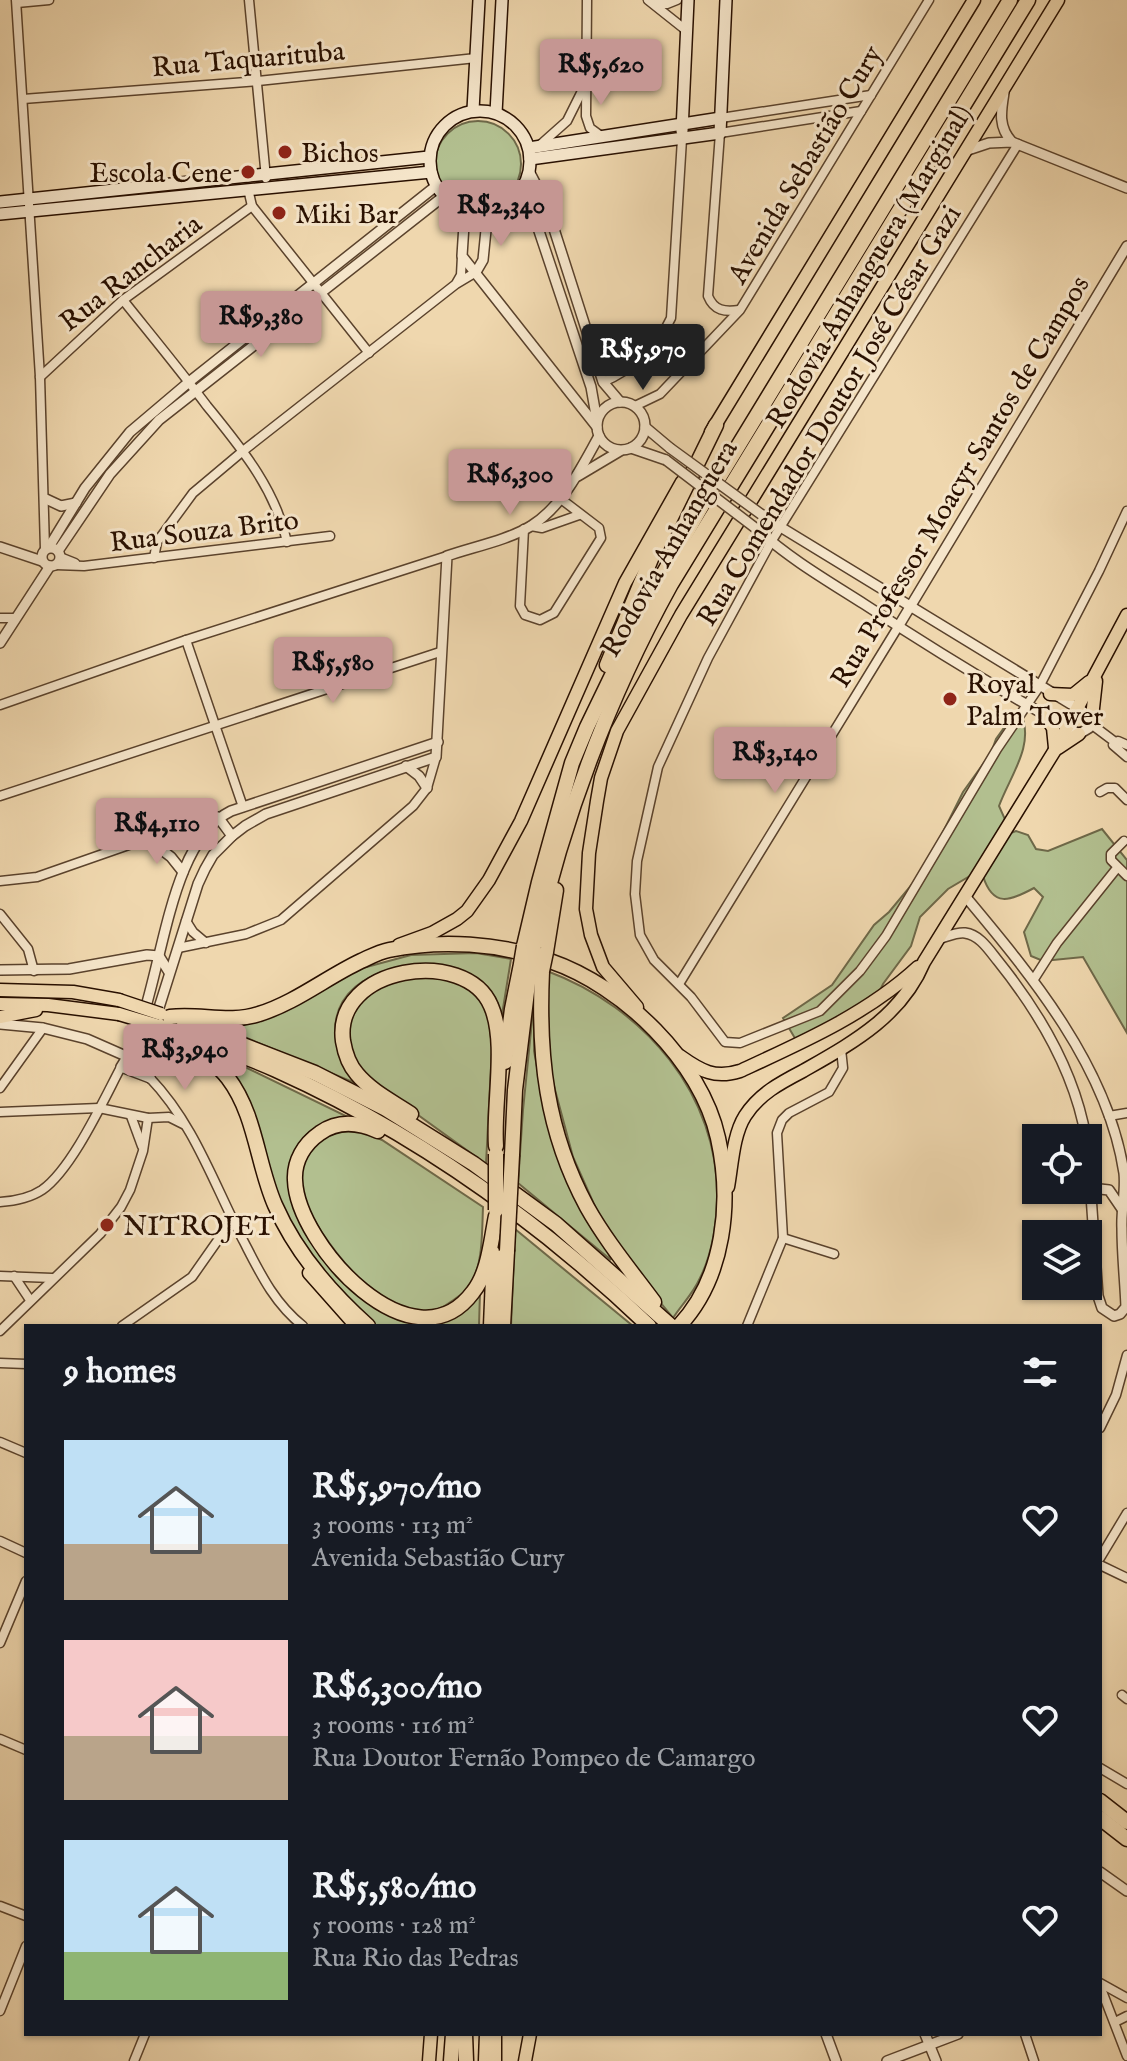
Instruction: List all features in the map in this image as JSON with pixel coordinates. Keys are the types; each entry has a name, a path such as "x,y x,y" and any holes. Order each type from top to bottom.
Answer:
{"highway":[{"name":"Rodovia Anhanguera","path":"535,948 555,820 572,763 648,601 701,507 1010,0"},
{"name":"Rodovia Anhanguera","path":"503,1324 515,1090 531,967 547,889 567,822 629,665 671,584 1028,0"},
{"path":"587,727 600,683 653,554 716,425"},
{"path":"163,1021 236,1019 256,1015 384,950 431,944 476,945 548,960 597,986 656,1031 679,1055 694,1077 714,1122 725,1172 725,1202 718,1253 703,1290 692,1309 677,1324"},
{"path":"535,948 531,967 546,1095 558,1137 588,1208 675,1324"},
{"name":"Rodovia Anhanguera","path":"491,1324 496,1150 512,1009 531,967"},
{"path":"474,1164 435,1129 366,1084 350,1065 344,1049 343,1025 350,1004 361,991 377,981 422,972 460,976 481,991 491,1004 497,1030 496,1150"},
{"path":"163,1021 315,1073 386,1109 474,1164 556,1224 675,1324"},
{"path":"163,1021 279,1071 388,1128 545,1234 647,1324"},
{"path":"163,1021 210,1060 234,1088 245,1108 275,1207 323,1281 366,1324"},
{"path":"453,1170 369,1127 355,1123 340,1124 325,1129 304,1148 297,1161 296,1190 321,1242 360,1288 393,1311 419,1318 451,1311 475,1291 485,1264 496,1213"},
{"path":"1102,1803 1127,1822"},
{"path":"1102,1820 1127,1839"},
{"path":"451,2061 453,2036"},
{"path":"464,2036 464,2061"}],"main road":[{"path":"473,110 479,0"},
{"path":"496,113 502,0"},
{"path":"682,139 688,0"},
{"path":"532,156 720,133 726,0"},
{"name":"Rodovia Anhanguera (Marginal)","path":"384,950 448,926 467,911 489,880 521,821 625,583 649,536 974,0"},
{"name":"Rodovia Anhanguera (Marginal)","path":"656,1031 610,978 596,953 588,922 586,891 589,853 601,778 608,756 628,707 681,615 1058,0"},
{"path":"473,110 496,113 511,121 522,133 532,156 525,184 510,202 488,210 465,209 440,191 431,172 429,157 434,140 443,126 457,116 473,110"},
{"path":"532,156 601,136 721,118"},
{"path":"0,214 28,205 265,173 429,157"},
{"path":"0,202 28,205 431,172"},
{"path":"725,1202 741,1124 746,1114 770,1089 846,1046 878,1024 901,1001 1055,750 1127,615"},
{"path":"1045,690 1073,695 1097,674"},
{"path":"1092,721 1097,674"},
{"path":"1044,714 1053,728 1055,750"},
{"path":"1055,750 1079,734"},
{"path":"679,1055 709,1074 725,1076 844,1020 903,982 924,962"},
{"path":"0,982 119,1000 163,1021"},
{"path":"0,990 73,992"},
{"path":"0,1004 75,1009 163,1021"},
{"path":"0,1017 30,1011 75,1009"},
{"path":"844,1020 842,1037 846,1046"},
{"path":"275,1207 291,1246 306,1270 354,1324"},
{"path":"429,2061 431,2036"},
{"path":"485,2061 486,2036"},
{"path":"495,2036 495,2061"},
{"path":"527,2061 530,2036"}],"street":[{"path":"49,0 16,2 49,557"},
{"path":"249,0 267,187"},
{"path":"587,0 584,86 587,122 601,136"},
{"path":"651,2 667,4 677,0"},
{"name":"Avenida Sebastião Cury","path":"635,406 660,394 740,310 929,0"},
{"path":"651,2 687,31"},
{"name":"Rua Taquarituba","path":"23,99 258,81 476,58"},
{"path":"584,86 567,121 532,156 603,382 620,402"},
{"path":"1005,87 1001,120 1006,135 1015,143 1127,188"},
{"path":"721,118 871,95"},
{"path":"740,310 716,308 708,296 720,133 861,111"},
{"path":"603,382 632,365 667,327 671,318 682,139"},
{"path":"968,150 989,143 1015,143"},
{"name":"Rua Comendador Doutor José César Gazi","path":"1015,143 771,542 708,658 658,767 643,827 635,894 640,935 654,960 679,984 725,1042 740,1043 820,1011 860,971 886,936 997,749 1028,705"},
{"path":"248,189 252,206 369,353"},
{"path":"72,519 76,503 130,432 440,191"},
{"path":"510,202 521,202 531,207 591,387 597,428"},
{"name":"Rua Rancharia","path":"40,377 123,300 252,206"},
{"path":"456,284 461,275 465,209"},
{"path":"154,558 157,542 193,493 456,284 476,272 483,260 488,210"},
{"name":"Rua Professor Moacyr Santos de Campos","path":"679,984 1127,246"},
{"path":"462,256 597,428 607,446 620,451"},
{"path":"123,300 243,451 268,488 283,523 287,542"},
{"path":"0,643 40,580 49,557 72,519 124,456 192,386"},
{"path":"0,705 528,527 561,499 576,478 605,407 620,402 635,406 643,415 645,427 641,440 576,478"},
{"path":"645,427 780,528 1077,709 1115,742 1127,745"},
{"path":"631,448 666,460 771,542 898,627 1028,705 1079,734 1092,721"},
{"path":"46,499 61,506 76,503"},
{"path":"528,527 520,606 525,615 540,620 554,613 601,538 599,528 561,499"},
{"path":"1028,705 1045,690 1127,511"},
{"path":"528,527 542,528 579,515"},
{"name":"Rua Souza Brito","path":"0,547 84,566 330,536"},
{"path":"178,948 246,934 281,920 403,816 427,788 438,742 447,556"},
{"path":"0,618 15,618"},
{"path":"186,640 243,807"},
{"path":"0,796 440,652"},
{"path":"0,883 37,877 438,742"},
{"path":"1115,742 1114,747 1127,757"},
{"path":"150,1078 145,1052 186,921 213,855 232,836 266,814 436,757"},
{"path":"406,766 419,776 427,788"},
{"path":"1100,792 1115,788 1127,800"},
{"path":"218,817 232,836"},
{"path":"0,1202 23,1199 44,1188 65,1164 128,1057 183,872 202,835 218,817"},
{"path":"149,840 171,857 183,872"},
{"path":"1124,841 1111,854 1111,860 1127,876"},
{"path":"1034,979 1098,889 1117,868"},
{"path":"965,896 1034,979 1078,1051 1109,1116 1126,1176 1122,1209 1126,1309 1120,1314 1107,1313 1098,1296 1092,1204"},
{"path":"0,905 8,922"},
{"path":"0,914 28,949 34,971"},
{"path":"186,921 206,943"},
{"path":"941,938 963,932 974,936 1010,977 1056,1050 1077,1100 1083,1124"},
{"path":"0,970 34,971 89,966 147,955 159,956 169,972"},
{"path":"0,1024 43,1028 87,1039 128,1057 145,1052"},
{"path":"0,1088 43,1028"},
{"path":"748,1324 783,1238 777,1133 782,1120 789,1113 829,1092 843,1068 846,1046"},
{"path":"121,1067 150,1078 166,1095 190,1130 266,1285 301,1324"},
{"path":"0,1331 100,1234 121,1207 130,1190 152,1118 165,1109 166,1095"},
{"path":"105,1096 112,1111"},
{"path":"0,1112 99,1108 131,1116 174,1118 190,1130"},
{"path":"1109,1116 1127,1113"},
{"path":"131,1116 143,1151"},
{"path":"1102,1189 1109,1190 1122,1209"},
{"path":"125,1324 192,1277 232,1220"},
{"path":"783,1238 834,1254"},
{"path":"0,1276 52,1278"},
{"path":"14,1276 30,1300"},
{"path":"288,1324 295,1319"},
{"path":"1102,1424 1116,1395 1127,1355"},
{"path":"0,1363 24,1364"},
{"path":"0,1442 24,1452"},
{"path":"1102,1555 1127,1513"},
{"path":"0,1541 24,1552"},
{"path":"1102,1566 1127,1578"},
{"path":"0,1643 24,1586"},
{"path":"0,1739 24,1749"},
{"path":"1102,1769 1123,1782 1127,1771"},
{"path":"1102,1873 1127,1891"},
{"path":"0,1906 24,1915"},
{"path":"0,2011 24,1951"},
{"path":"1102,1985 1127,1998"},
{"path":"1102,1989 1127,2056"},
{"path":"1115,2022 1127,2016"},
{"path":"134,2061 144,2036"},
{"path":"827,2036 836,2061"},
{"path":"926,2036 936,2061"},
{"path":"887,2061 953,2036"},
{"path":"1026,2036 1034,2061"}],"green space":[{"path":"478,121 502,128 514,140 521,164 514,188 502,200 478,207 454,200 442,188 435,164 442,140 454,128"},
{"path":"1016,711 1021,714 1025,726 1023,749 999,806 1011,833 1016,831 1028,835 1036,849 1048,851 1102,829 1127,860 1127,1033 1083,957 1043,961 1031,956 1024,932 1043,897 1034,888 1003,899 992,893 983,876 970,876 948,889 920,917 911,946 877,997 796,1040 783,1018 832,985 874,925 924,870 963,792"},
{"path":"476,953 511,959 501,1021 468,978 459,970 449,967 403,967 385,971 356,987 338,1013 335,1031 339,1055 355,1083 230,1031 228,1027 250,1023 359,969 411,955"},
{"path":"547,971 615,1007 644,1032 670,1060 690,1091 705,1125 715,1162 717,1201 714,1231 708,1260 700,1278 673,1318 627,1262 597,1211 573,1157 550,1071"},
{"path":"439,975 471,987 488,1012 492,1047 486,1164 371,1081 350,1057 347,1015 381,982"},
{"path":"534,1001 534,1051 539,1078 611,1260 518,1183"},
{"path":"208,1049 350,1118 316,1128 306,1135 291,1159 288,1173 289,1189 297,1207 344,1277 421,1322 480,1292 479,1324 373,1324 368,1320 318,1265 289,1220 278,1197 247,1105 206,1053"},
{"path":"354,1127 382,1140 483,1207 479,1263 469,1287 452,1301 432,1311 411,1311 391,1303 371,1289 336,1252 300,1194 300,1166 304,1155 315,1143"},
{"path":"515,1229 631,1324 511,1324"}],"place":[{"name":"Bichos","path":"285,152"},
{"name":"Escola Cene","path":"248,172"},
{"name":"Miki Bar","path":"279,213"},
{"name":"Royal Palm Tower","path":"950,699"},
{"name":"NITROJET","path":"107,1225"}]}
